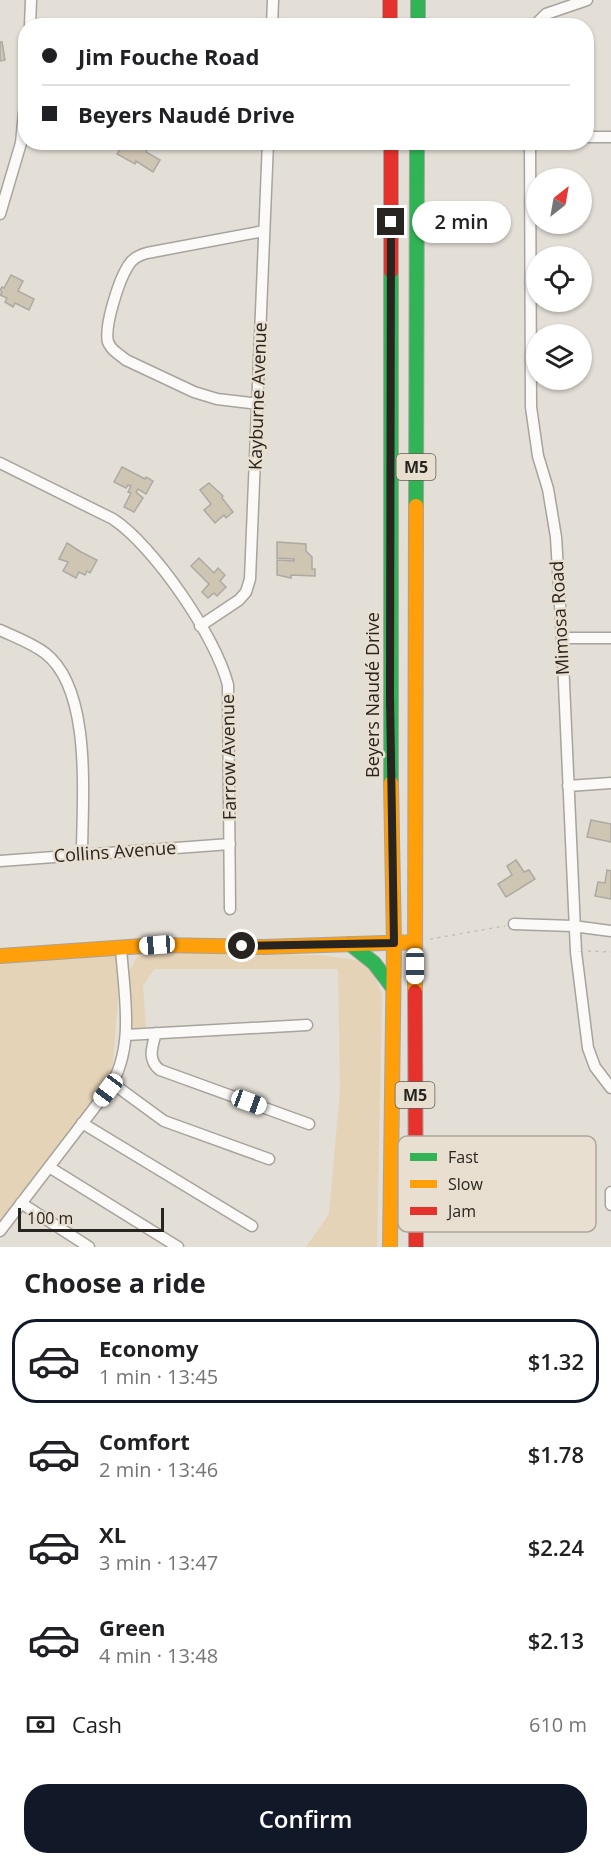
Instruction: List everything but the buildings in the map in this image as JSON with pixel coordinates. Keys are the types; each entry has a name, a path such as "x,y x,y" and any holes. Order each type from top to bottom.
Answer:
{"main road":[{"path":"390,0 390,18"},
{"path":"418,0 418,18"},
{"name":"Beyers Naudé Drive","path":"390,1247 394,943 390,697 391,150"},
{"name":"M5","path":"416,1136 417,150"},
{"path":"0,956 157,945 263,947 415,942"},
{"path":"350,944 374,963 393,988"},
{"name":"M5","path":"416,1232 416,1247"}],"street":[{"path":"30,18 31,0"},
{"path":"272,18 273,0"},
{"path":"542,18 546,14 585,1"},
{"path":"594,137 611,137"},
{"path":"0,214 19,150"},
{"name":"Kayburne Avenue","path":"200,626 239,600 246,592 250,579 259,404 268,150"},
{"name":"Mimosa Road","path":"530,150 532,416 538,456 548,489 556,537 573,926 588,1048 595,1067 611,1088"},
{"path":"259,404 207,396 162,378 117,353 111,348 108,335 119,286 128,266 136,257 147,252 264,231"},
{"name":"Farrow Avenue","path":"0,464 127,528 153,556 220,660 228,685 230,909"},
{"path":"0,630 46,654 62,675 75,705 81,741 82,855"},
{"path":"562,638 611,638"},
{"path":"568,786 611,783"},
{"name":"Collins Avenue","path":"0,861 230,844"},
{"path":"514,924 573,926 611,931"},
{"path":"0,1232 112,1083 121,1062 126,1035 121,948"},
{"path":"126,1035 307,1025"},
{"path":"156,1033 152,1046 152,1060 160,1070 309,1124"},
{"path":"112,1083 164,1121 269,1159"},
{"path":"82,1123 252,1226"},
{"path":"49,1167 178,1247"},
{"path":"611,1192 611,1205"},
{"path":"21,1203 89,1247"}],"path":[{"path":"415,942 514,924"},
{"path":"576,951 611,952"}],"shaded area":[{"path":"122,949 111,1090 0,1237 0,957"},
{"path":"153,953 319,955 356,960 373,971 382,995 377,1247 306,1247 329,1214 340,1090 338,969 154,969 143,986 146,1027 132,1028 129,972 137,957"}],"traffic: fast":[{"path":"418,0 418,18"},
{"path":"416,506 417,150"},
{"path":"391,271 391,783"},
{"path":"350,944 374,963 393,988"}],"traffic: slow":[{"path":"415,992 416,506"},
{"path":"390,1247 394,943 391,783"},
{"path":"0,956 157,945 263,947 415,942"}],"traffic: jam":[{"path":"390,0 390,18"},
{"path":"391,150 391,271"},
{"path":"415,992 416,1136"},
{"path":"416,1232 416,1247"}],"route":[{"path":"242,946 394,943 390,697 391,222"}]}
